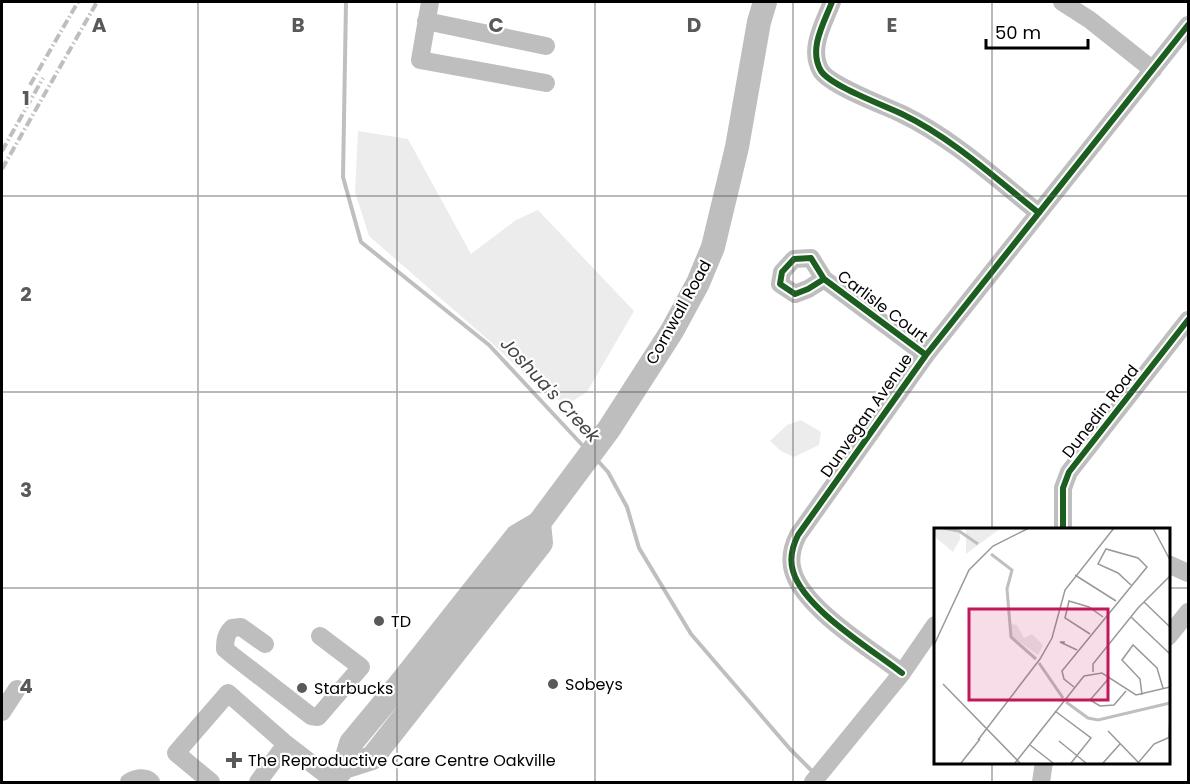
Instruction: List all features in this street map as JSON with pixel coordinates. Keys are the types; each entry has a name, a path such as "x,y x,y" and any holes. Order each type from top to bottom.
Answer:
{"main road":[{"name":"Cornwall Road","path":"336,776 351,743 517,536 539,523 570,484 609,429 672,331 698,283 713,247 737,147 759,22 765,2"}],"street":[{"path":"430,2 420,60 546,83"},
{"path":"832,2 814,50 822,73 837,84 904,115 952,143 1039,213"},
{"path":"1062,2 1090,20 1153,70"},
{"path":"426,21 546,46"},
{"name":"Dunvegan Avenue","path":"902,673 826,616 811,601 793,573 792,547 798,535 926,355 1188,25"},
{"name":"Carlisle Court","path":"824,279 926,355"},
{"name":"Dunedin Road","path":"1063,528 1063,488 1069,472 1188,321"},
{"path":"1169,565 1188,573"},
{"path":"1169,635 1188,612"},
{"path":"813,783 902,673 934,626"},
{"path":"266,644 242,627 232,627 225,641 225,649 310,716 318,717 361,667 320,636"},
{"path":"2,712 17,689"},
{"path":"211,783 176,753 228,693 286,744 336,776"},
{"path":"258,783 286,744"},
{"path":"1041,783 1044,763"},
{"path":"129,783 141,778 148,779 151,783"}],"shaded area":[{"path":"358,131 408,139 471,254 516,220 538,210 634,311 587,392 566,405 533,382 369,236 355,192"},
{"path":"801,420 821,432 819,445 794,457 781,451 770,441 787,425"}],"waterway":[{"name":"Joshua's Creek","path":"346,2 343,177 361,242 489,345 585,448"},
{"name":"Joshua's Creek","path":"597,460 608,472 627,507 639,548 691,634 790,749 814,773"}],"railway":[{"path":"30,85 78,2"},
{"path":"2,169 97,2"},
{"path":"2,151 43,78"}],"cycle path":[{"path":"832,2 817,45 817,63 821,71 835,83 902,114 938,135 973,159 1039,213"},
{"path":"902,673 840,627 810,599 799,585 793,571 791,562 796,539 926,355 1188,25"},
{"path":"824,279 795,294 780,284 782,272 794,259 811,258 824,279 926,355"},
{"path":"1063,528 1063,488 1069,472 1188,320"}],"place":[{"name":"TD","path":"379,621"},
{"name":"Sobeys","path":"553,684"},
{"name":"Starbucks","path":"302,688"},
{"name":"The Reproductive Care Centre Oakville","path":"234,760"}]}
